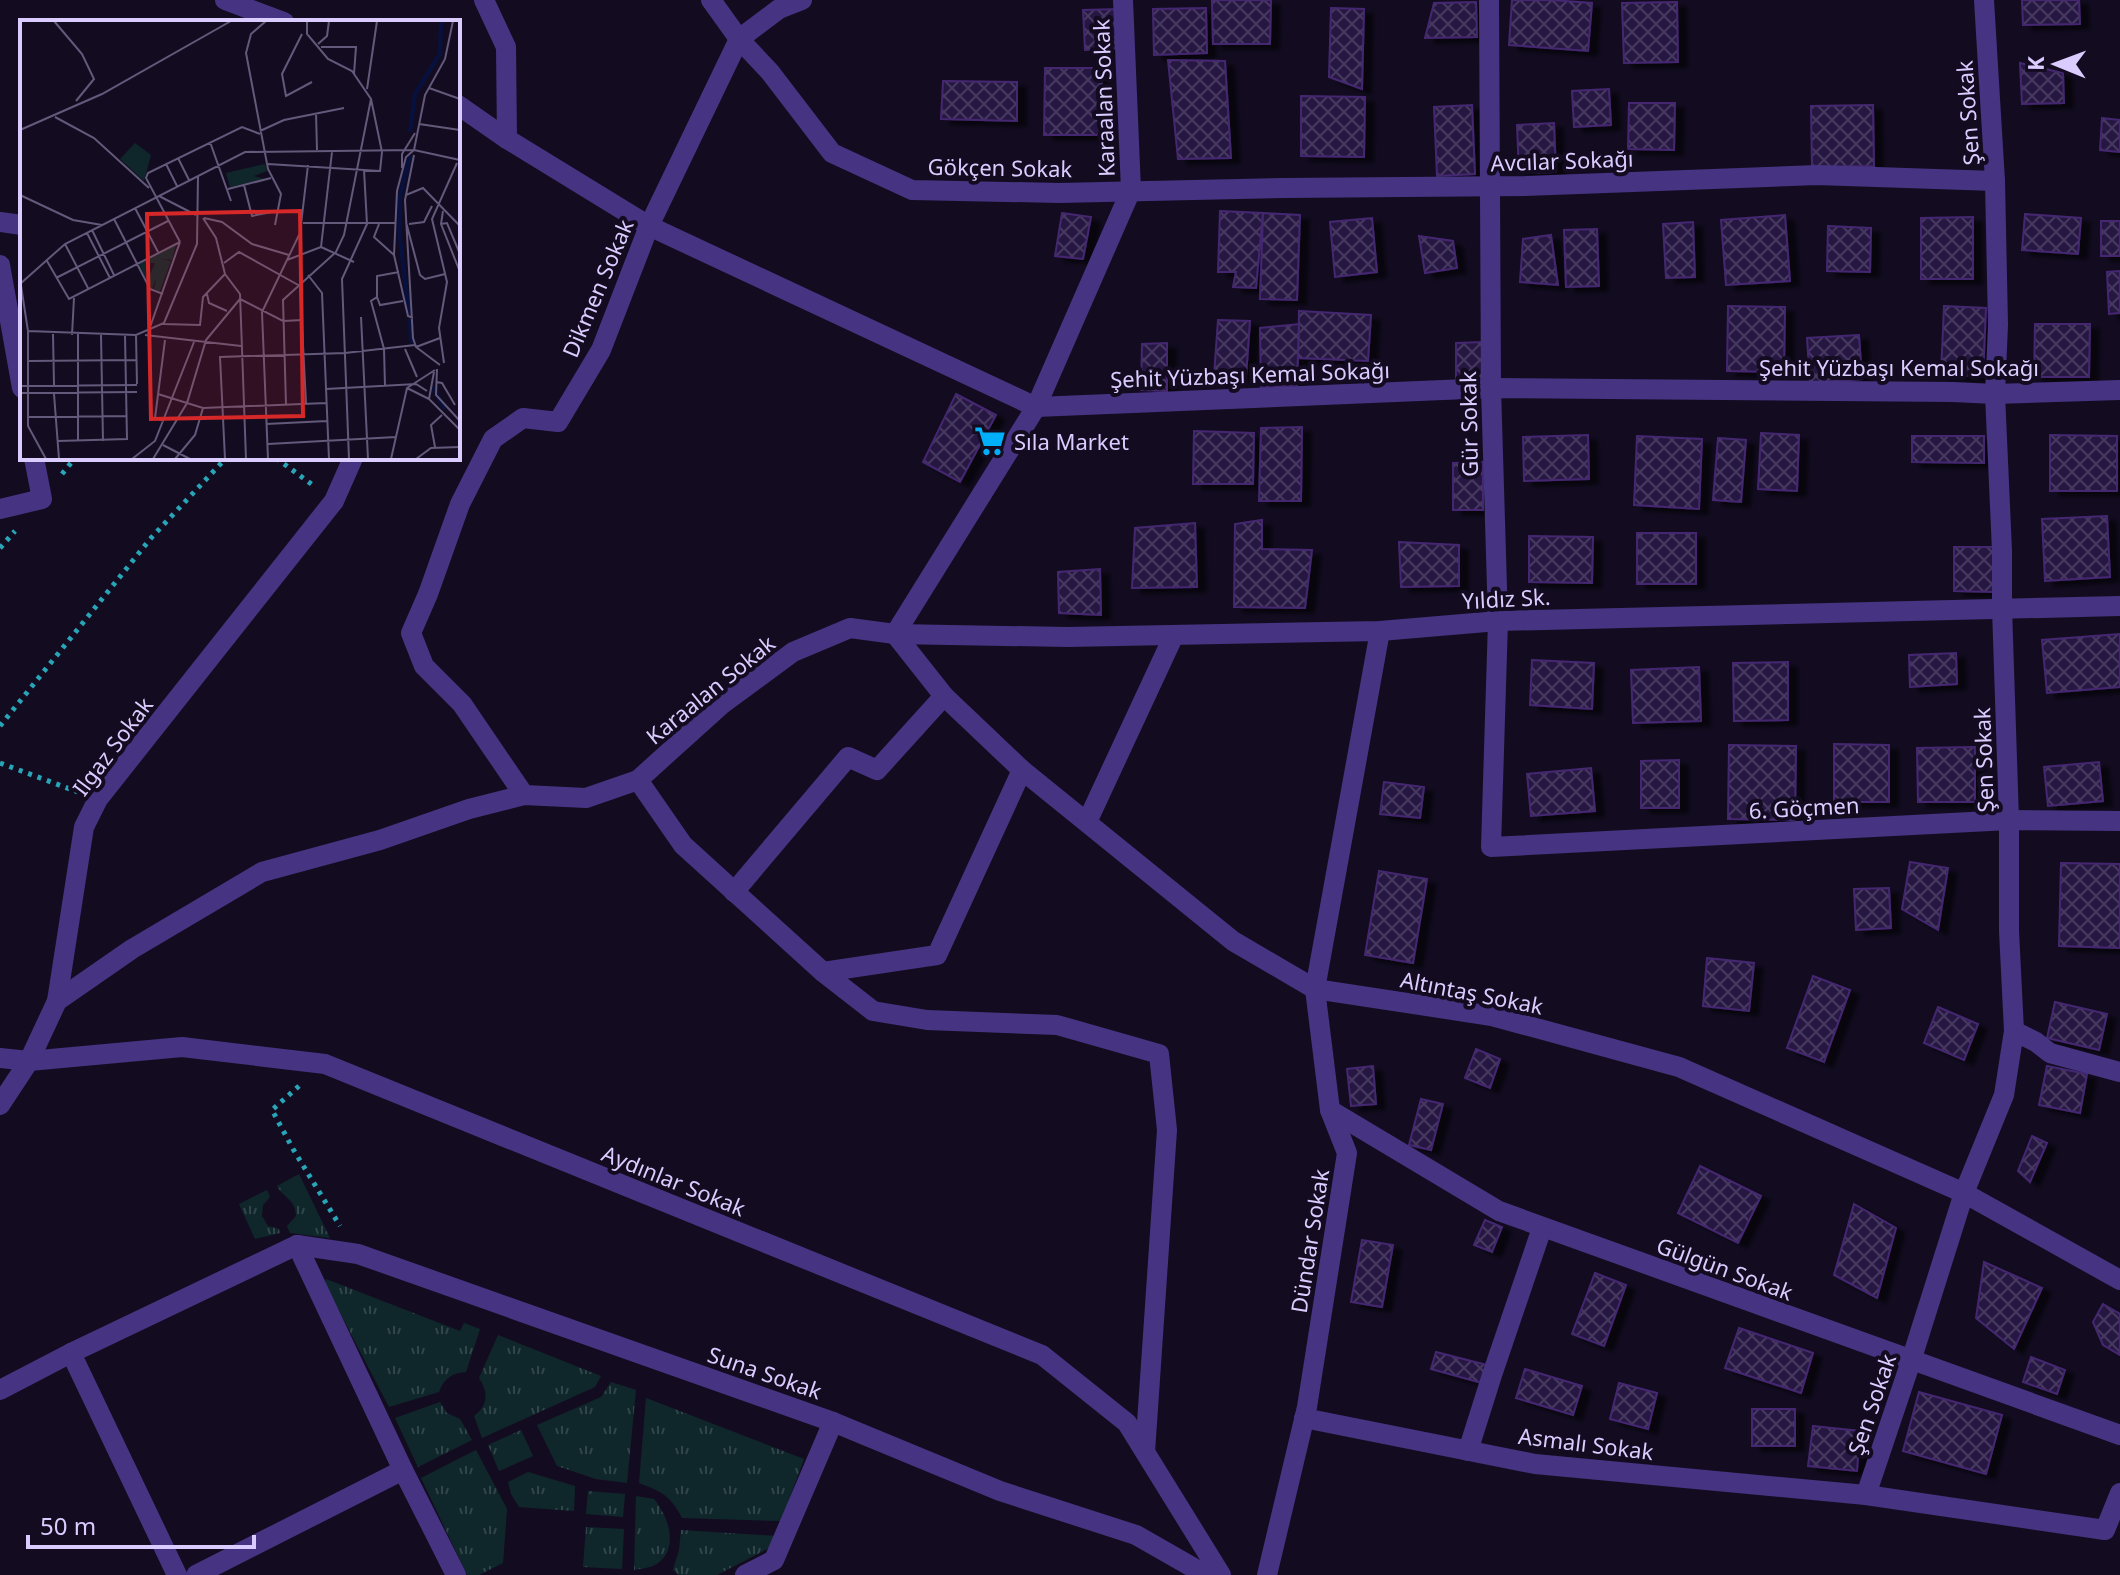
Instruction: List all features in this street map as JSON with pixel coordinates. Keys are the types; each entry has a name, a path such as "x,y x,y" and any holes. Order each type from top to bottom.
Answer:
{"street":[{"path":"225,0 279,20"},
{"path":"484,0 506,47 507,139"},
{"name":"Gökçen Sokak","path":"711,0 832,153 912,190 1059,193 1131,190"},
{"path":"739,39 779,9 802,0"},
{"name":"Karaalan Sokak","path":"57,1001 132,949 262,872 380,840 469,809 524,795 586,798 638,780 721,705 793,652 850,628 895,634 1036,407 1131,190 1123,0"},
{"name":"Gür Sokak","path":"1489,0 1491,388 1498,621 1491,847"},
{"name":"Şen Sokak","path":"1866,1495 1964,1193 2004,1095 2014,1031 1995,394 1998,325 1995,181 1984,0"},
{"name":"Dikmen Sokak","path":"524,795 462,704 424,666 411,633 460,504 493,439 523,418 558,422 601,350 649,226 739,39"},
{"name":"Şehit Yüzbaşı Kemal Sokağı","path":"460,106 507,139 649,226 1036,407 1491,388 1995,394 2120,390"},
{"name":"Avcılar Sokağı","path":"1131,190 1490,186 1817,175 1995,181"},
{"path":"0,222 20,225"},
{"path":"0,265 20,377"},
{"path":"0,509 42,499 34,460"},
{"name":"Ilgaz Sokak","path":"0,1105 29,1061 57,1001 84,827 98,799 334,501 352,460"},
{"name":"Yıldız Sk.","path":"895,634 1068,637 1380,631 1498,621 2120,606"},
{"name":"Dündar Sokak","path":"1267,1575 1304,1418 1347,1153 1330,1110 1315,989 1380,631"},
{"name":"Altıntaş Sokak","path":"895,634 944,696 1022,770 1233,941 1315,989 1492,1016 1679,1067 1964,1193 2120,1280"},
{"path":"1087,822 1174,635"},
{"path":"734,892 848,757 877,770 944,696"},
{"path":"823,972 937,955 1022,770"},
{"path":"638,780 683,845 823,972 873,1011 927,1020 1057,1025 1159,1054 1167,1130 1145,1452"},
{"name":"6. Göçmen","path":"1491,847 2009,820 2120,821"},
{"path":"2014,1031 2050,1053 2120,1072"},
{"name":"Aydınlar Sokak","path":"0,1058 29,1061 182,1047 325,1064 1042,1355 1127,1423 1221,1575"},
{"name":"Gülgün Sokak","path":"1330,1110 1499,1211 2120,1435"},
{"path":"1468,1451 1542,1228"},
{"path":"0,1390 297,1245 456,1575"},
{"name":"Suna Sokak","path":"297,1245 358,1254 833,1422 1000,1491 1136,1535 1206,1575"},
{"path":"71,1353 177,1575"},
{"name":"Asmalı Sokak","path":"1304,1418 1535,1464 1866,1495 2105,1530 2120,1493"},
{"path":"745,1575 774,1560 833,1422"},
{"path":"196,1575 403,1470"}],"path":[{"path":"0,726 151,538 224,460"},
{"path":"279,460 334,501"},
{"path":"0,763 98,799"},
{"path":"325,1064 272,1110 358,1254"}],"green space":[{"path":"299,1174 330,1238 290,1233 287,1226 296,1216 295,1210 277,1186"},
{"path":"267,1190 270,1197 263,1205 262,1216 268,1226 279,1229 280,1233 255,1239 239,1204"},
{"path":"326,1279 460,1331 464,1323 480,1329 466,1372 449,1377 439,1392 389,1407 325,1284"},
{"path":"498,1335 601,1376 595,1387 482,1438 474,1416 486,1398 479,1378"},
{"path":"611,1382 636,1390 627,1483 596,1479 557,1466 537,1425 601,1397"},
{"path":"646,1398 804,1459 781,1521 682,1518 665,1495 639,1483"},
{"path":"440,1402 447,1413 460,1419 472,1440 418,1467 395,1418"},
{"path":"521,1430 533,1456 499,1471 488,1445"},
{"path":"476,1450 507,1509 503,1563 479,1575 467,1575 421,1478"},
{"path":"528,1472 575,1486 574,1511 519,1507 508,1482"},
{"path":"588,1491 625,1494 623,1517 586,1514"},
{"path":"636,1496 654,1499 668,1524 670,1543 662,1560 653,1566 634,1570"},
{"path":"586,1527 624,1529 622,1569 583,1567"},
{"path":"681,1530 776,1536 773,1546 717,1575 679,1575 673,1570"}],"building":[{"path":"1212,0 1271,0 1270,44 1213,44"},
{"path":"1512,0 1592,3 1588,51 1509,45"},
{"path":"2022,0 2079,0 2080,24 2023,25"},
{"path":"1476,2 1477,37 1425,38 1434,3"},
{"path":"1677,2 1678,62 1624,63 1622,3"},
{"path":"1206,8 1207,53 1154,55 1153,9"},
{"path":"1331,8 1364,9 1362,89 1329,77"},
{"path":"1120,9 1121,48 1085,50 1083,10"},
{"path":"1168,60 1225,61 1231,158 1178,159"},
{"path":"2020,63 2063,73 2064,103 2022,104"},
{"path":"1045,68 1102,68 1101,135 1044,135"},
{"path":"943,81 1017,82 1017,121 941,119"},
{"path":"1609,89 1611,125 1574,127 1572,91"},
{"path":"1301,96 1365,97 1364,157 1301,156"},
{"path":"1629,103 1675,103 1674,150 1628,149"},
{"path":"1472,105 1475,174 1437,176 1434,107"},
{"path":"1873,105 1874,166 1812,167 1811,106"},
{"path":"2102,118 2120,120 2120,152 2100,150"},
{"path":"1554,123 1556,172 1519,173 1517,125"},
{"path":"1220,211 1263,213 1256,288 1233,287 1236,272 1218,272"},
{"path":"1062,213 1091,217 1083,259 1055,256"},
{"path":"1263,213 1300,215 1297,300 1260,299"},
{"path":"2025,214 2081,218 2078,254 2022,250"},
{"path":"1785,215 1790,281 1726,285 1721,220"},
{"path":"1973,217 1973,279 1921,279 1921,218"},
{"path":"1372,218 1377,272 1335,277 1330,222"},
{"path":"2101,221 2120,221 2120,256 2101,256"},
{"path":"1693,222 1695,277 1666,278 1663,224"},
{"path":"1828,226 1871,228 1870,272 1827,271"},
{"path":"1597,229 1599,286 1566,287 1564,230"},
{"path":"1551,235 1558,285 1520,282 1523,239"},
{"path":"1419,236 1453,241 1457,268 1425,273"},
{"path":"2120,271 2120,313 2109,314 2107,272"},
{"path":"1728,306 1785,307 1784,372 1727,371"},
{"path":"1944,306 1986,308 1983,377 1941,374"},
{"path":"1299,311 1371,315 1368,361 1298,358"},
{"path":"1218,320 1250,321 1246,377 1214,376"},
{"path":"1299,324 1297,385 1261,388 1260,328"},
{"path":"2035,324 2090,324 2089,377 2034,377"},
{"path":"1859,335 1862,379 1810,383 1807,338"},
{"path":"1483,342 1483,386 1456,385 1456,343"},
{"path":"1167,343 1167,391 1141,390 1142,344"},
{"path":"956,394 996,415 960,482 923,462"},
{"path":"1302,427 1301,501 1259,501 1261,428"},
{"path":"1194,431 1254,433 1253,484 1193,484"},
{"path":"1761,433 1799,435 1797,491 1758,489"},
{"path":"1588,435 1589,479 1524,481 1523,437"},
{"path":"2050,435 2117,436 2117,491 2050,491"},
{"path":"1637,436 1702,439 1699,509 1634,505"},
{"path":"1912,436 1984,436 1984,463 1912,462"},
{"path":"1718,438 1746,440 1741,502 1713,500"},
{"path":"1483,462 1483,510 1453,510 1453,463"},
{"path":"2107,516 2110,577 2045,581 2042,519"},
{"path":"1262,520 1262,549 1312,550 1305,608 1234,607 1235,524"},
{"path":"1195,523 1197,587 1132,588 1135,528"},
{"path":"1637,533 1696,533 1696,584 1637,584"},
{"path":"1529,536 1593,537 1592,583 1529,582"},
{"path":"1399,542 1459,545 1459,586 1401,587"},
{"path":"1954,547 1994,547 1993,592 1954,591"},
{"path":"1100,569 1101,615 1059,613 1058,572"},
{"path":"2120,634 2120,687 2047,693 2042,640"},
{"path":"1956,653 1957,684 1910,687 1909,655"},
{"path":"1532,660 1594,663 1592,709 1530,705"},
{"path":"1788,662 1788,720 1734,721 1733,663"},
{"path":"1699,667 1701,721 1633,723 1631,670"},
{"path":"1834,744 1889,745 1889,802 1834,802"},
{"path":"1729,745 1796,746 1795,820 1728,819"},
{"path":"1975,747 1975,802 1918,802 1917,748"},
{"path":"1679,760 1679,808 1641,808 1641,761"},
{"path":"2099,762 2103,801 2048,806 2044,767"},
{"path":"1591,768 1595,811 1531,816 1527,774"},
{"path":"1384,782 1424,787 1420,818 1380,814"},
{"path":"1910,862 1948,868 1938,930 1902,909"},
{"path":"2061,863 2120,864 2120,948 2059,946"},
{"path":"1379,871 1427,879 1413,963 1365,955"},
{"path":"1889,888 1891,928 1856,930 1854,889"},
{"path":"1707,958 1754,963 1749,1011 1703,1006"},
{"path":"1813,976 1850,990 1824,1062 1787,1048"},
{"path":"2055,1002 2107,1014 2099,1050 2047,1038"},
{"path":"1938,1007 1978,1024 1964,1060 1924,1043"},
{"path":"1476,1049 1500,1059 1490,1088 1465,1078"},
{"path":"1373,1066 1376,1104 1351,1106 1347,1069"},
{"path":"2047,1066 2087,1074 2080,1113 2039,1105"},
{"path":"1421,1099 1443,1104 1431,1150 1409,1145"},
{"path":"2032,1136 2047,1143 2030,1182 2018,1171"},
{"path":"1700,1166 1761,1196 1738,1243 1678,1213"},
{"path":"1854,1204 1896,1228 1877,1298 1834,1275"},
{"path":"1485,1220 1502,1227 1492,1252 1474,1245"},
{"path":"1362,1240 1393,1245 1382,1307 1351,1302"},
{"path":"1984,1262 2042,1288 2014,1349 1976,1318"},
{"path":"1595,1273 1626,1285 1604,1346 1572,1334"},
{"path":"2103,1304 2120,1314 2120,1355 2103,1345 2093,1322"},
{"path":"1739,1328 1813,1353 1801,1393 1725,1368"},
{"path":"1436,1352 1487,1365 1482,1383 1431,1369"},
{"path":"2031,1357 2065,1370 2057,1394 2023,1382"},
{"path":"1525,1369 1582,1386 1573,1415 1516,1398"},
{"path":"1619,1383 1657,1393 1648,1429 1610,1419"},
{"path":"1919,1392 2002,1415 1986,1474 1903,1451"},
{"path":"1752,1409 1795,1409 1795,1446 1752,1446"},
{"path":"1813,1426 1860,1431 1857,1471 1808,1466"}],"place":[{"name":"Sıla Market","path":"990,441"}]}
